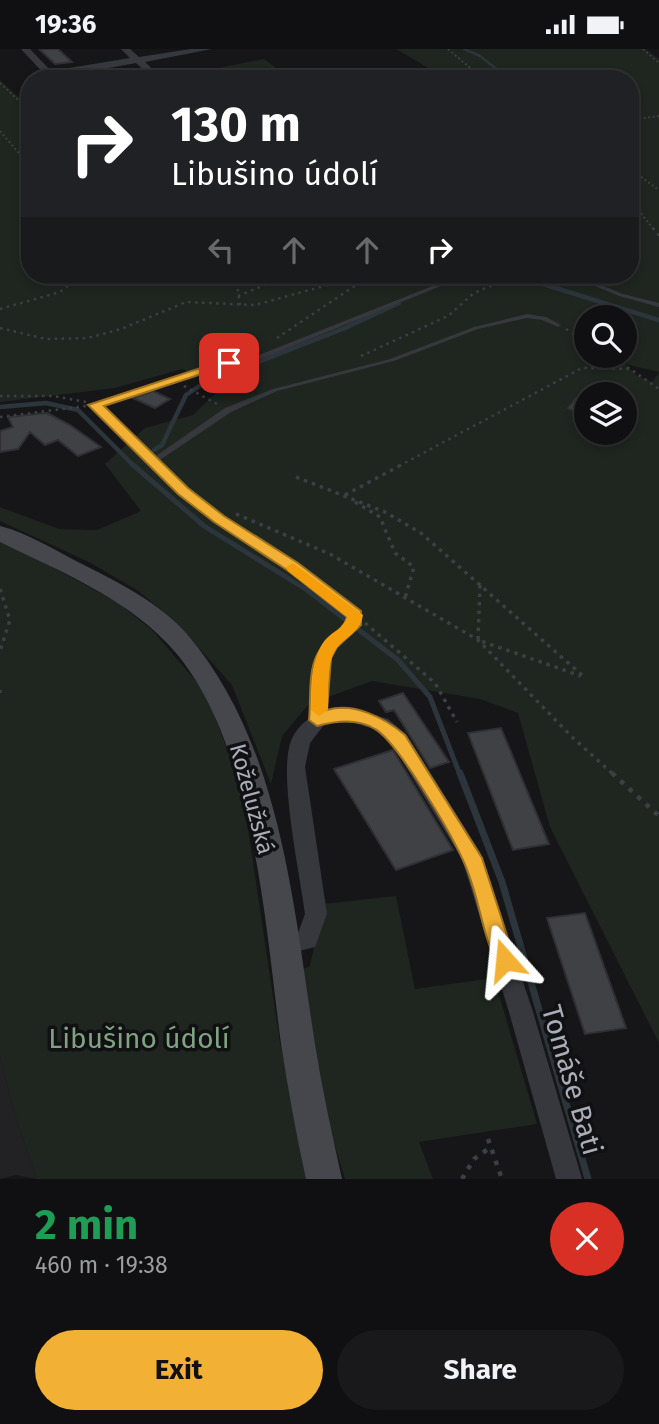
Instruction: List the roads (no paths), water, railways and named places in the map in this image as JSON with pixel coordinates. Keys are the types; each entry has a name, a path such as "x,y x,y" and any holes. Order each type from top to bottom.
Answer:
{"main road":[{"name":"Koželužská","path":"0,533 140,607 180,640 205,673 242,750 253,787 310,1123 324,1179"}],"street":[{"path":"25,49 46,70"},
{"path":"125,49 148,70"},
{"path":"89,70 208,49"},
{"name":"Tomáše Bati","path":"317,720 332,715 354,716 381,724 399,739 472,858 521,1011 569,1179"},
{"path":"282,946 307,940 316,914 295,767 300,741 317,720"}],"lane":[{"path":"317,720 323,658 331,644 353,625 355,615 293,567 219,519 183,491 95,405 215,365 261,357 443,284"},
{"path":"592,284 659,305"},
{"path":"153,461 228,410 275,390 393,360 476,328 527,316 544,318 558,324"}],"waterway":[{"path":"464,49 480,56 498,70"},
{"path":"543,284 659,320"},
{"path":"154,450 162,445 186,395 204,383 345,328 399,303"},
{"path":"0,407 46,403 78,410 132,464"},
{"path":"132,464 204,526 307,590 398,660 430,697 460,775"},
{"path":"460,773 502,882 588,1179"}],"park label":[{"name":"Libušino údolí","path":"139,1038"}]}
